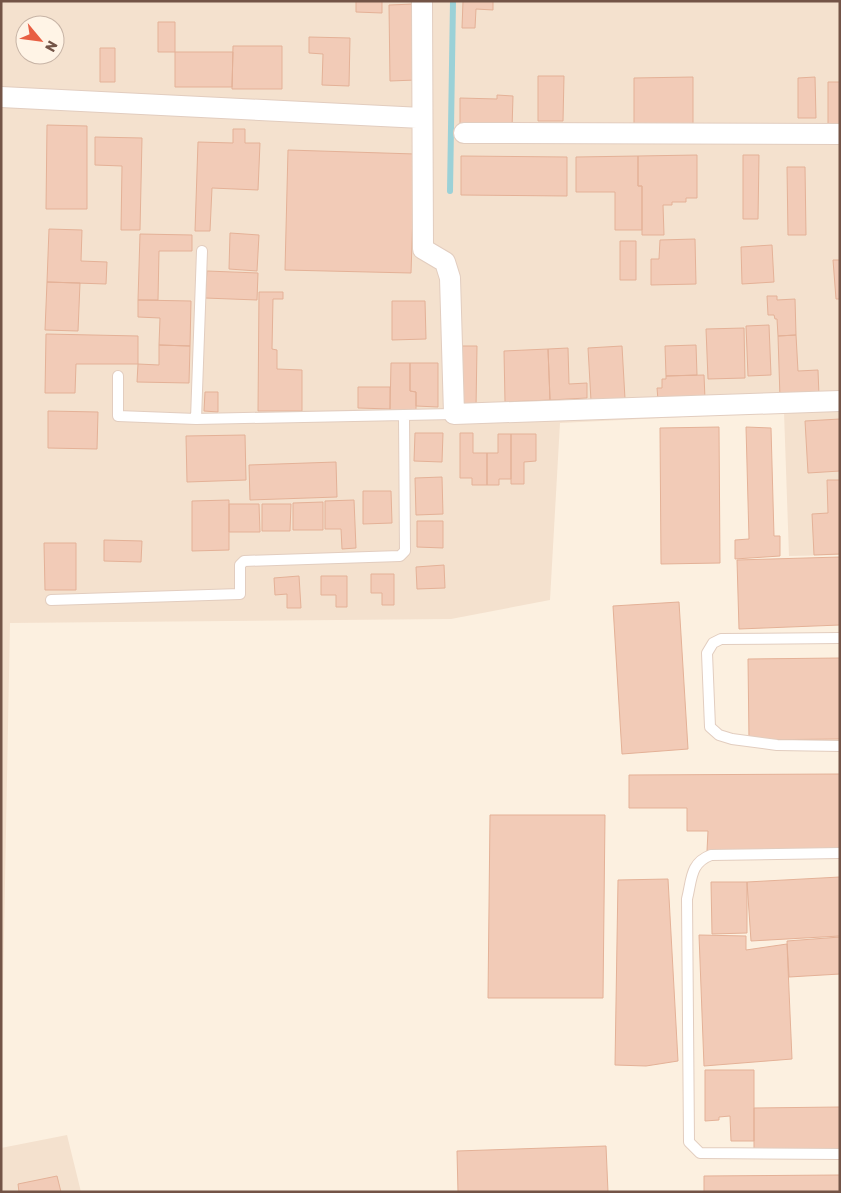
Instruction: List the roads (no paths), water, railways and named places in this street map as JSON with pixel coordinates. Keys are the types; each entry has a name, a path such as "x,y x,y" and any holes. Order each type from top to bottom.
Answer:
{"street":[{"path":"422,1 424,249 445,262 450,278 454,414 840,401"},
{"path":"1,97 422,118"},
{"path":"464,133 840,134"}],"lane":[{"path":"196,419 202,251"},
{"path":"118,376 118,416 196,419 454,414"},
{"path":"51,600 240,594 240,565 244,561 400,556 405,551 404,416"},
{"path":"840,638 721,640 713,643 707,653 710,727 719,735 732,739 777,745 840,746"},
{"path":"840,853 711,855 700,859 693,869 688,899 689,1142 700,1153 840,1154"}],"waterway":[{"path":"450,191 453,1"}]}
